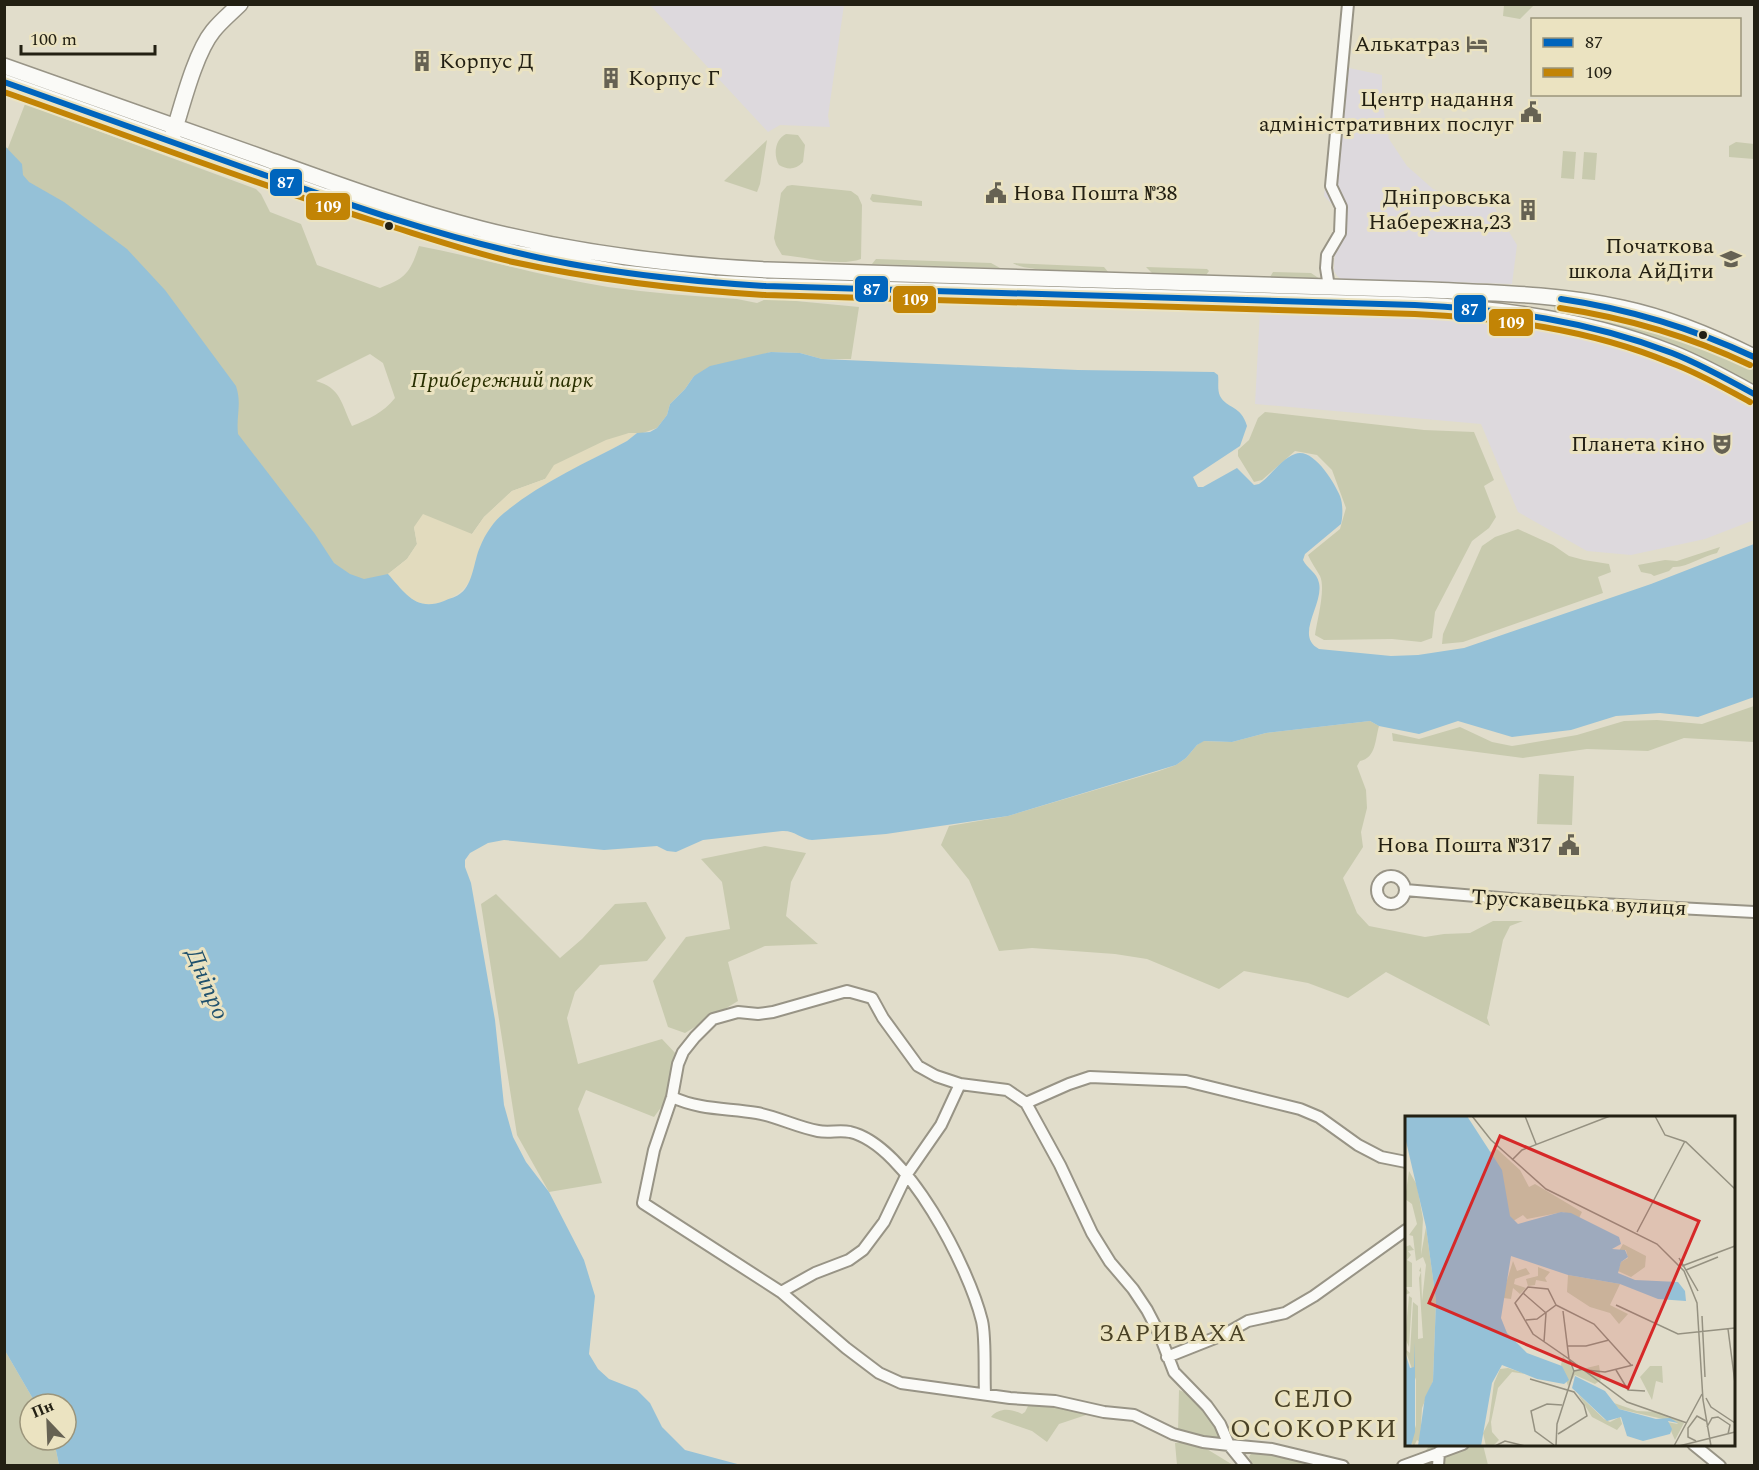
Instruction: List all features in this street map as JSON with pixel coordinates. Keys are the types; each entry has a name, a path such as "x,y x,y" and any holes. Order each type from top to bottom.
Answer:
{"main road":[{"path":"173,134 199,56 212,31 240,4"},
{"path":"4,66 324,196 446,235 516,253 615,272 714,283 1424,305 1514,312 1632,339 1682,358 1755,394"},
{"path":"4,82 446,220 525,239 631,258 708,267 774,270 1516,294 1610,306 1682,325 1755,357"}],"street":[{"path":"1329,287 1326,268 1327,255 1340,233 1341,207 1331,186 1348,4"},
{"name":"Трускавецька вулиця","path":"1405,890 1558,902 1755,912"},
{"path":"1246,1466 1229,1445 1220,1424 1207,1406 1174,1372 1159,1333 1147,1310 1110,1262 1092,1233 1060,1165 1026,1103 1007,1090 960,1084 936,1076 918,1066 883,1018 872,998 847,991 773,1012 758,1014 738,1012 713,1019 694,1037 683,1052 678,1064 672,1097 654,1150 643,1203 781,1293 879,1373 901,1383 1010,1398 1055,1401 1104,1412 1134,1415 1173,1434 1203,1442 1229,1445 1272,1449 1343,1466"},
{"path":"1026,1103 1090,1077 1186,1081 1300,1110 1319,1117 1358,1145 1381,1157 1405,1162"},
{"path":"781,1293 815,1273 849,1260 863,1250 884,1222 908,1174 941,1125 960,1084"},
{"path":"672,1097 690,1105 758,1113 818,1131 850,1132 873,1141 908,1174 947,1236 969,1284 982,1322 985,1394"},
{"path":"1167,1357 1225,1334 1248,1321 1285,1313 1324,1289 1405,1231"},
{"path":"1403,1466 1457,1446"},
{"path":"1695,1446 1720,1466"},
{"path":"1438,1466 1439,1452"}],"shaded area":[{"path":"650,5 844,5 828,116 830,127 780,125 768,132"},
{"path":"1340,66 1382,75 1382,102 1389,139 1407,166 1433,189 1456,197 1491,202 1517,245 1512,284 1341,279 1337,276 1334,271 1336,208 1324,196"},
{"path":"1260,311 1353,312 1478,318 1523,323 1614,343 1707,378 1754,404 1754,520 1705,539 1631,555 1587,551 1518,512 1481,424 1255,404"}],"green space":[{"path":"1504,4 1534,5 1520,19 1503,16"},
{"name":"Прибережний парк","path":"25,104 256,189 270,212 301,224 317,265 380,288 396,281 410,269 419,246 608,287 737,299 757,303 766,299 775,299 859,307 851,359 822,359 800,353 771,352 694,376 670,404 667,415 657,428 643,433 629,433 545,479 512,491 484,517 472,534 414,527 417,544 407,559 388,574 384,611 249,524 4,148 8,148","holes":["370,354 383,363 395,398 381,412 352,426 335,392 316,381"]},
{"path":"786,134 798,135 805,145 803,162 797,167 785,168 779,165 776,157 777,143"},
{"path":"767,140 757,192 724,181"},
{"path":"1736,142 1754,144 1754,159 1729,157 1729,146"},
{"path":"1563,151 1576,152 1574,179 1561,178"},
{"path":"1584,152 1597,153 1595,180 1582,179"},
{"path":"787,186 851,191 858,196 862,205 861,259 833,262 782,255 774,238 781,193"},
{"path":"872,194 922,201 922,206 873,202 870,199"},
{"path":"876,259 991,263 1000,268 872,264"},
{"path":"1013,263 1104,267 1109,273 1043,270"},
{"path":"1146,267 1207,269 1209,271 1206,275 1157,274 1152,273"},
{"path":"1273,272 1311,273 1320,279 1270,277"},
{"path":"1554,307 1607,314 1687,334 1754,367 1754,385 1681,349 1603,323 1555,312"},
{"path":"1265,412 1424,430 1474,432 1494,480 1484,486 1496,517 1489,528 1472,541 1435,612 1432,638 1421,642 1392,639 1324,640 1315,635 1322,596 1322,582 1308,555 1340,529 1346,508 1332,470 1317,455 1295,451 1262,480 1254,482 1238,456 1238,450 1249,440 1258,418"},
{"path":"1518,529 1553,545 1569,556 1609,564 1611,572 1598,577 1603,593 1463,642 1442,644 1443,634 1482,546 1495,537"},
{"path":"1720,547 1717,553 1684,566 1673,567 1669,571 1654,576 1641,572 1638,565 1665,560 1677,561"},
{"path":"1754,706 1754,742 1684,738 1648,751 1587,749 1523,758 1393,741 1392,733 1419,739 1460,727 1492,742 1512,746 1577,735 1624,721 1657,720 1702,724"},
{"path":"1370,721 1379,726 1374,748 1369,756 1360,761 1357,766 1366,790 1367,808 1361,832 1363,847 1343,878 1357,913 1369,926 1425,937 1470,933 1493,921 1523,921 1510,926 1503,940 1487,1018 1490,1026 1386,972 1348,998 1308,983 1244,971 1219,989 1147,959 1115,954 1032,948 999,951 969,880 941,845 949,826 1008,816 1159,771 1176,765 1203,741 1232,742 1266,733"},
{"path":"1539,774 1574,776 1572,825 1537,824"},
{"path":"765,846 806,853 791,882 786,916 818,944 765,946 728,962 738,1001 685,1033 668,1027 653,981 686,937 730,929 722,882 701,859"},
{"path":"496,894 560,958 582,939 615,904 646,902 666,938 647,961 600,965 575,992 567,1018 578,1064 662,1039 678,1056 665,1102 654,1117 586,1090 578,1109 602,1183 549,1192 517,1135 481,904"},
{"path":"4,1349 29,1392 18,1392 18,1452 56,1452 59,1465 5,1465"},
{"path":"1179,1390 1193,1398 1206,1410 1222,1440 1178,1432"},
{"path":"1034,1404 1074,1409 1089,1414 1059,1424 1047,1442 1032,1431 991,1417 1006,1410 1022,1414 1028,1406"},
{"path":"1175,1443 1197,1443 1233,1465 1177,1465"},
{"path":"1429,1446 1483,1446 1488,1465 1413,1466"},
{"path":"1252,1452 1320,1465 1253,1465 1249,1457"}],"sand":[{"path":"637,433 627,441 551,481 464,588 452,598 429,604 414,601 388,574 407,559 417,544 414,527 423,514 472,534 484,517 512,491 545,479 554,465 606,440"}],"water":[{"name":"Дніпро","path":"4,145 22,164 23,175 29,182 64,202 127,249 165,290 236,386 239,398 238,434 315,534 334,563 350,574 364,579 388,574 412,599 426,604 444,601 465,589 484,537 500,516 518,502 548,483 627,441 637,433 650,432 657,428 667,415 670,404 694,376 710,366 771,352 800,353 822,359 1078,370 1214,372 1218,375 1220,396 1241,414 1247,426 1240,446 1193,477 1198,487 1203,487 1237,468 1254,485 1259,484 1290,456 1302,453 1322,467 1340,496 1341,524 1305,554 1303,560 1319,583 1318,600 1309,628 1309,636 1312,643 1319,649 1391,656 1418,655 1464,648 1651,584 1754,544 1754,697 1698,717 1660,713 1616,716 1571,730 1512,737 1458,721 1419,734 1379,726 1370,721 1266,733 1232,742 1204,741 1176,765 1008,816 886,834 812,840 782,831 703,840 676,852 657,846 604,850 504,840 488,843 470,853 465,860 465,867 471,883 495,1020 504,1105 513,1137 526,1162 549,1192 584,1260 595,1296 589,1354 598,1369 609,1379 637,1390 650,1403 662,1427 685,1450 741,1465 59,1465 56,1452 78,1452 78,1392 29,1392 4,1349"}],"transit line":[{"name":"87","path":"4,82 382,215 481,244 576,265 671,278 766,286 1415,305 1481,310 1545,318 1641,342 1693,362 1754,394"},
{"name":"109","path":"4,92 374,221 495,258 576,274 671,287 766,295 1415,314 1513,322 1577,334 1640,351 1681,367 1750,402"},
{"name":"87","path":"1561,299 1611,308 1660,321 1707,337 1754,357"},
{"name":"109","path":"1560,308 1657,329 1704,345 1750,365"}],"place":[{"name":"Алькатраз","path":"1477,44"},
{"name":"Корпус Д","path":"422,61"},
{"name":"Корпус Г","path":"611,78"},
{"name":"Центр надання адміністративних послуг","path":"1531,112"},
{"name":"Нова Пошта №38","path":"996,193"},
{"name":"Дніпровська Набережна,23","path":"1528,210"},
{"name":"Початкова школа АйДіти","path":"1731,259"},
{"name":"Планета кіно","path":"1722,444"},
{"name":"Нова Пошта №317","path":"1569,845"}],"district":[{"name":"ЗАРИВАХА","path":"1173,1334"},
{"name":"СЕЛО ОСОКОРКИ","path":"1314,1414"}]}
